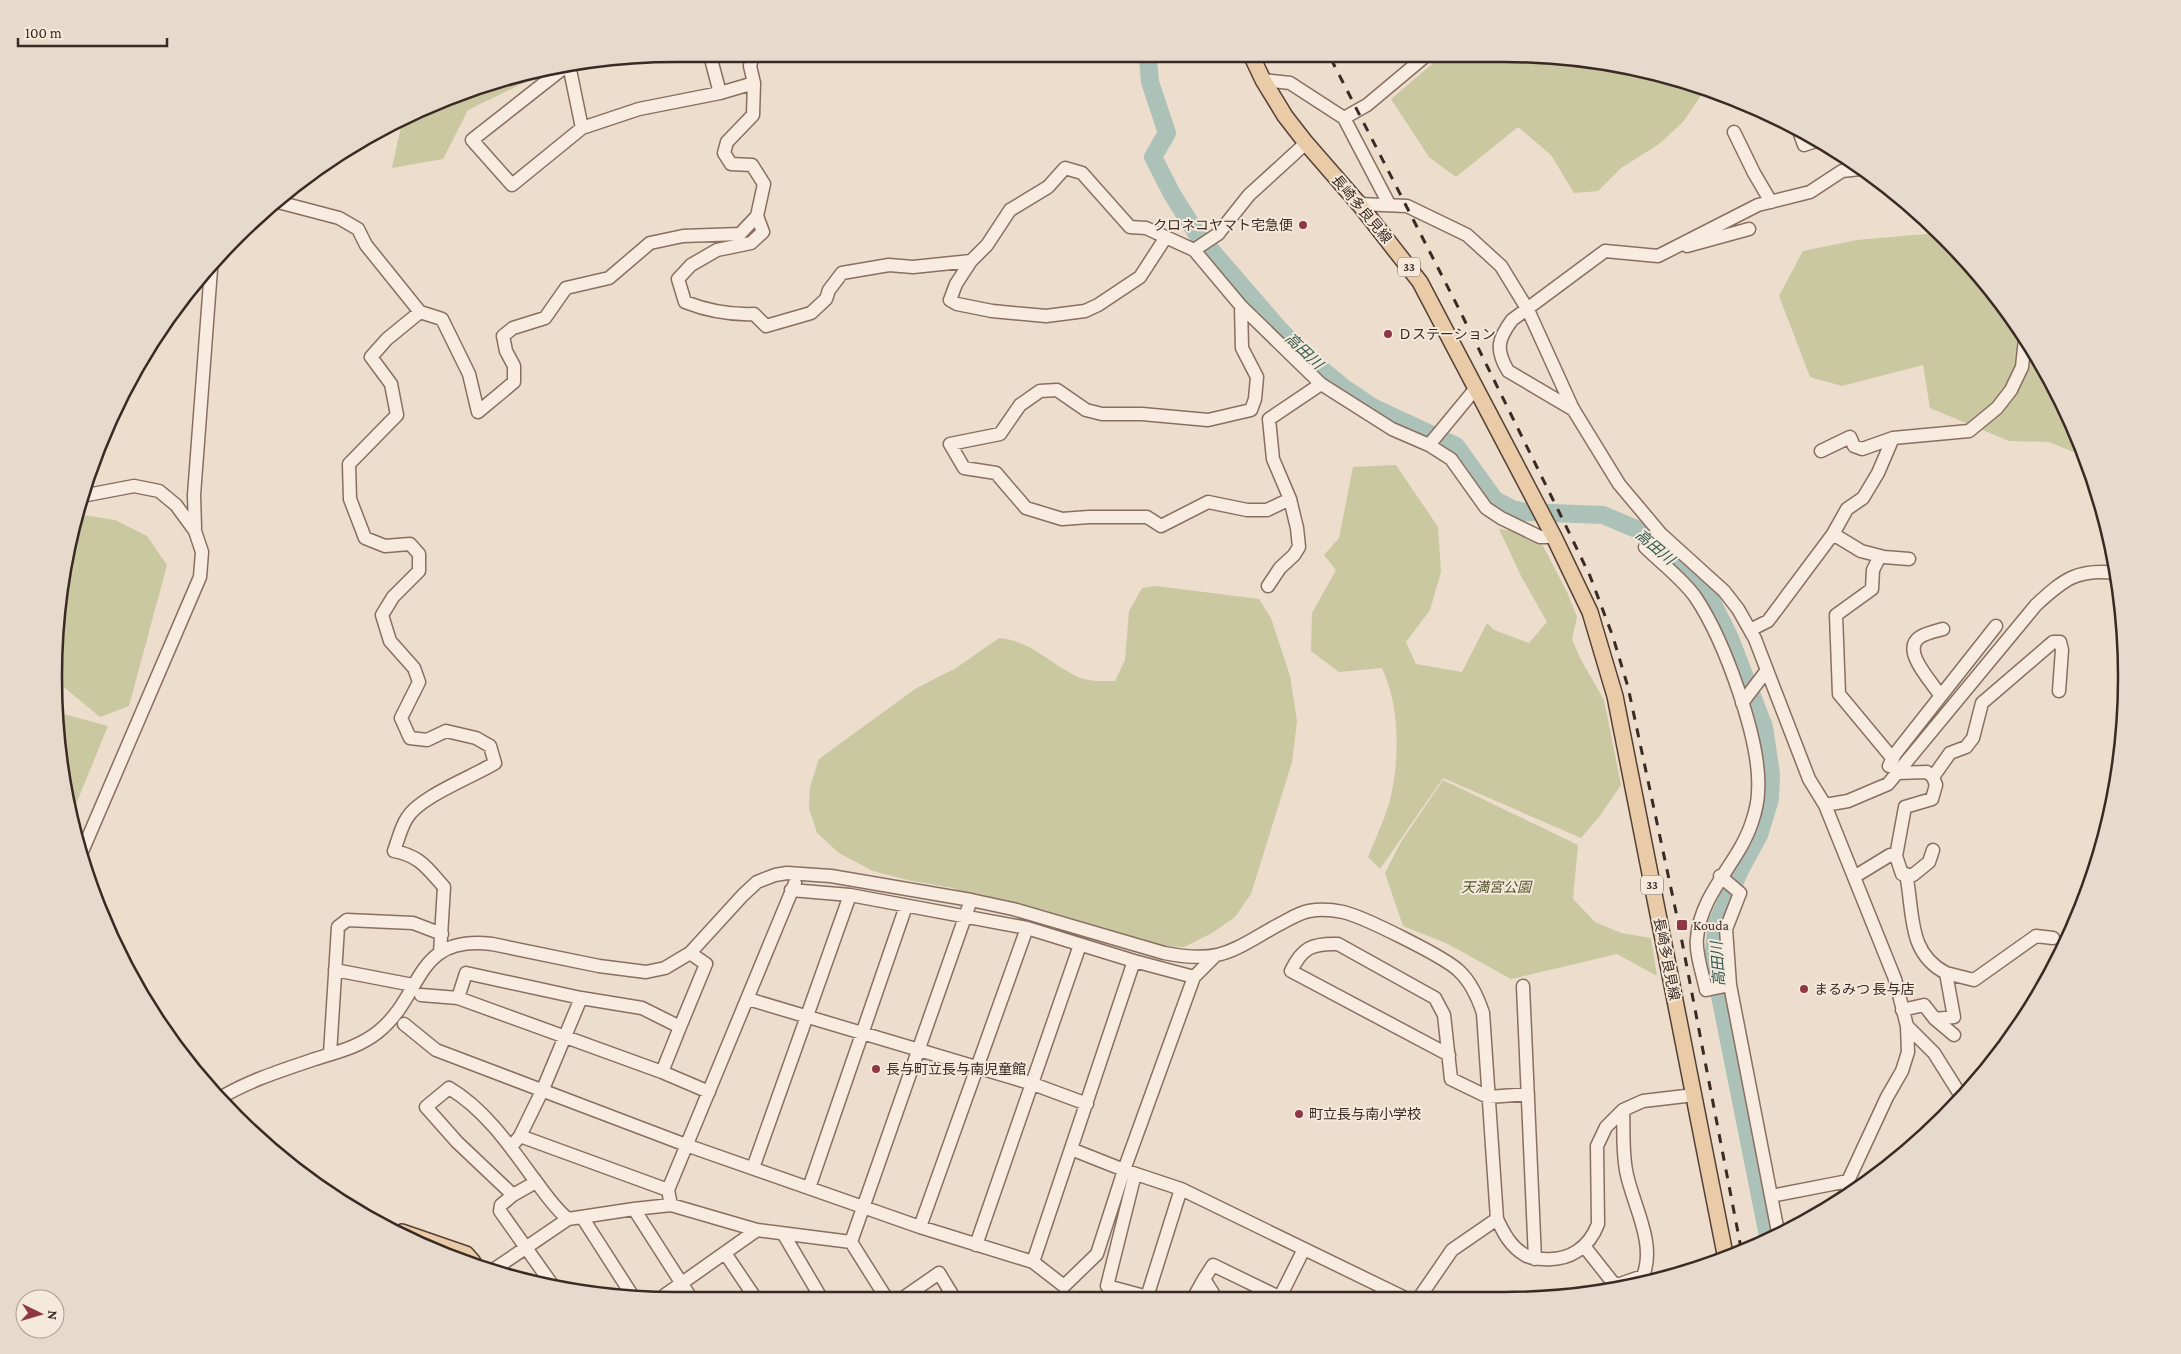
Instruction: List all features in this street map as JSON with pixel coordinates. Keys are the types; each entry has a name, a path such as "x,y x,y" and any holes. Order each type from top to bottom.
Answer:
{"main road":[{"name":"長崎多良見線","path":"1255,62 1263,80 1285,116 1306,143 1360,204 1420,282 1551,531 1590,612 1615,696 1724,1251"}],"street":[{"path":"712,62 720,92"},
{"path":"285,204 339,218 358,229 366,245 420,312 442,319 469,374 478,412 514,382 514,366 506,351 503,336 513,328 545,318 566,288 609,278 650,243 683,236 740,234 757,216 764,184 752,165 731,164 724,153 727,142 753,116 754,83 750,66 751,62"},
{"path":"1344,118 1367,105 1418,62"},
{"path":"569,72 582,128"},
{"path":"558,74 472,140 512,185 582,128 639,109 754,83"},
{"path":"1263,80 1290,84 1344,118 1389,204"},
{"path":"1734,132 1771,202"},
{"path":"1196,249 1212,236 1218,234 1249,195 1306,143"},
{"path":"1166,237 1140,277 1098,305 1070,313 1046,316 992,311 957,304 950,300 956,284 971,261 987,245 1010,210 1048,187 1065,168 1082,173 1130,227 1146,228 1196,249 1241,306 1321,384 1392,429 1429,445 1450,459 1486,508 1501,518 1540,537 1551,531"},
{"path":"1574,410 1508,371 1499,350 1501,335 1512,320 1528,310 1605,251 1658,256 1758,205 1810,192 1842,171 1851,170"},
{"path":"1360,204 1407,206 1467,235 1501,266 1528,310 1574,410 1619,484 1659,535 1724,592 1738,609 1756,639 1808,780 1825,805 1895,979 1907,1026 1908,1052 1902,1071 1887,1097 1848,1181 1848,1186"},
{"path":"757,216 763,232 751,243 718,250 691,265 678,279 684,302 705,310 754,314 766,326 811,313 826,299 829,290 842,273 889,265 913,267 971,261"},
{"path":"1685,242 1688,247 1749,229"},
{"path":"85,844 200,577 202,552 195,531 194,495 210,278"},
{"path":"1241,306 1242,348 1257,377 1255,399 1251,410 1208,420 1142,414 1102,414 1086,410 1057,390 1040,392 1020,405 1000,434 950,444 964,468 996,473 1026,508 1062,520 1089,517 1147,517 1161,526 1208,502 1247,510 1267,510 1290,499"},
{"path":"420,312 386,339 371,357 391,384 398,414 349,464 350,499 364,538 385,546 410,544 419,554 419,571 393,597 382,615 390,641 414,668 419,682 401,718 410,738 427,740 446,731 476,738 490,746 495,763 476,775 427,799 407,817 394,851 409,854 419,859 444,887 440,952"},
{"path":"1821,451 1850,437 1854,446 1862,448 1893,438 1969,431 1997,408 2011,390 2022,367 2024,350"},
{"path":"1268,586 1280,568 1294,556 1299,547 1297,528 1290,499 1273,459 1269,419 1321,384"},
{"path":"1429,445 1476,388"},
{"path":"1750,630 1768,621 1833,534 1847,508 1863,498 1878,473 1893,438"},
{"path":"90,494 134,486 159,491 176,505 195,531"},
{"path":"1833,534 1862,551 1880,556 1909,559"},
{"path":"1659,535 1645,547 1695,596 1710,621 1723,648 1742,704 1751,732 1757,765 1758,792 1752,821 1741,848 1720,876 1701,916 1696,939 1706,990 1730,985"},
{"path":"1880,556 1873,570 1872,589 1836,615 1837,666 1839,694 1893,759"},
{"path":"1825,805 1848,801 1888,784 2036,605 2054,588 2077,574 2100,571 2109,572"},
{"path":"1895,776 1889,768 1893,759 1996,626"},
{"path":"1940,696 1917,662 1913,650 1914,643 1920,636 1942,628"},
{"path":"1933,777 1950,753 1966,747 1973,738 1982,703 2053,642 2060,642 2062,650 2059,691"},
{"path":"1742,704 1767,670"},
{"path":"1895,776 1927,772 1933,777 1936,786 1932,799 1905,807 1896,856 1902,874 1913,875 1922,869 1929,862 1933,850"},
{"path":"1854,877 1890,856 1896,856"},
{"path":"226,1094 275,1072 346,1050 368,1039 383,1027 417,990 428,962 440,952 455,944 476,942 599,966 646,972 665,968 690,953 757,882 775,875 800,873 971,900 1013,909 1164,953 1188,958 1214,957 1247,944 1294,916 1309,911 1345,912 1402,938 1457,969 1466,978 1479,1001 1483,1013 1497,1219 1508,1241 1526,1256 1535,1259 1557,1260 1572,1255 1594,1235 1598,1224 1597,1146 1606,1127 1624,1110 1642,1101 1694,1095"},
{"path":"671,1205 668,1190 748,999 791,890 800,873"},
{"path":"1906,874 1915,935 1921,952 1931,963 1946,973 1974,980 2036,936 2053,938"},
{"path":"1720,876 1740,893 1726,929 1730,985 1777,1227"},
{"path":"791,890 850,895 1027,928 1134,962 1194,977"},
{"path":"753,1168 850,895"},
{"path":"851,1242 971,900"},
{"path":"809,1188 906,906"},
{"path":"330,1054 338,927 347,920 413,922 442,934"},
{"path":"920,1227 1027,928"},
{"path":"1449,1055 1290,971 1298,956 1310,947 1322,944 1338,944 1435,998 1444,1015 1449,1055 1451,1080 1488,1097 1528,1094"},
{"path":"976,1245 1080,945"},
{"path":"662,1072 706,964 690,953"},
{"path":"404,1024 436,1050 543,1089 686,1146 920,1227 1033,1262 1064,1286 1097,1254 1129,1172 1194,977 1214,957"},
{"path":"1033,1262 1134,962"},
{"path":"335,970 458,998 662,1072 709,1092"},
{"path":"458,998 466,973 581,998 642,1008 680,1027"},
{"path":"1935,1019 1954,1018 1946,973"},
{"path":"1523,986 1535,1259"},
{"path":"511,1148 520,1136 543,1089 581,998"},
{"path":"748,999 805,1018 1033,1084 1087,1104"},
{"path":"1902,1010 1924,1005 1935,1019 1954,1035"},
{"path":"1907,1026 1934,1053 1958,1091"},
{"path":"513,1196 457,1142 426,1107 449,1088 468,1100 511,1148 558,1211 568,1219"},
{"path":"1624,1110 1626,1174 1640,1216 1648,1263 1643,1276"},
{"path":"520,1136 668,1190"},
{"path":"1071,1149 1129,1172 1182,1189 1304,1249 1383,1292"},
{"path":"1129,1172 1107,1286 1129,1292"},
{"path":"1771,1196 1848,1181"},
{"path":"536,1182 500,1205 500,1212 547,1278"},
{"path":"1149,1292 1182,1189"},
{"path":"500,1265 568,1219 671,1205 757,1230 851,1242"},
{"path":"634,1209 685,1290 725,1253 757,1230"},
{"path":"582,1217 628,1289"},
{"path":"1423,1292 1452,1250 1497,1219"},
{"path":"784,1234 818,1292"},
{"path":"851,1242 882,1292"},
{"path":"1584,1246 1612,1282"},
{"path":"1283,1292 1304,1249"},
{"path":"725,1253 751,1292"},
{"path":"1197,1292 1213,1265 1268,1292"},
{"path":"912,1292 939,1273 951,1292"},
{"path":"1204,1279 1212,1292"}],"green space":[{"path":"1434,62 1504,62 1584,68 1624,74 1701,95 1683,122 1659,144 1621,168 1598,191 1574,193 1551,155 1518,127 1456,177 1429,157 1391,99"},
{"path":"528,81 468,110 443,159 392,168 401,128 442,109 479,95"},
{"path":"1930,234 1939,242 1992,303 2015,336 2055,405 2076,453 2049,442 2009,441 1930,408 1923,365 1842,386 1810,377 1779,296 1803,251 1857,240"},
{"path":"1396,465 1438,527 1441,572 1430,610 1406,642 1416,664 1462,672 1487,623 1494,630 1529,643 1547,622 1521,576 1499,529 1512,531 1543,546 1567,592 1577,617 1572,639 1580,658 1604,700 1621,785 1599,817 1581,838 1443,778 1380,869 1368,857 1390,800 1396,767 1395,716 1392,699 1382,668 1339,672 1311,651 1312,613 1336,570 1324,555 1339,538 1353,467"},
{"path":"84,515 115,520 147,536 167,565 129,706 100,717 62,686 64,637 68,597 74,557"},
{"path":"1156,586 1259,599 1271,618 1290,676 1297,721 1292,762 1251,894 1235,917 1212,933 1184,947 1142,945 1005,915 953,888 912,881 873,871 839,853 817,833 809,808 810,787 819,759 915,689 956,668 999,638 1021,643 1080,678 1096,681 1115,681 1125,660 1129,611 1142,588"},
{"path":"64,714 108,726 76,805"},
{"name":"天満宮公園","path":"1443,780 1578,845 1573,899 1595,922 1621,933 1651,938 1657,976 1617,954 1511,979 1448,944 1403,926 1385,873 1401,842"}],"waterway":[{"name":"高田川","path":"1148,62 1150,82 1167,133 1153,157 1172,194 1197,234 1303,354 1344,388 1374,408 1456,446 1495,500 1512,509 1525,512 1603,515 1641,531 1709,596 1729,636 1764,727 1771,774 1770,799 1759,835 1740,870 1717,923 1714,951 1715,971 1767,1232"}],"railway":[{"path":"1333,62 1459,309 1564,522 1590,576 1613,637 1628,687 1679,926 1740,1244"}],"place":[{"name":"クロネコヤマト宅急便","path":"1303,225"},
{"name":"Ｄステーション","path":"1388,334"},
{"name":"Kouda","path":"1682,925"},
{"name":"まるみつ 長与店","path":"1804,989"},
{"name":"長与町立長与南児童館","path":"876,1069"},
{"name":"町立長与南小学校","path":"1299,1114"}]}
